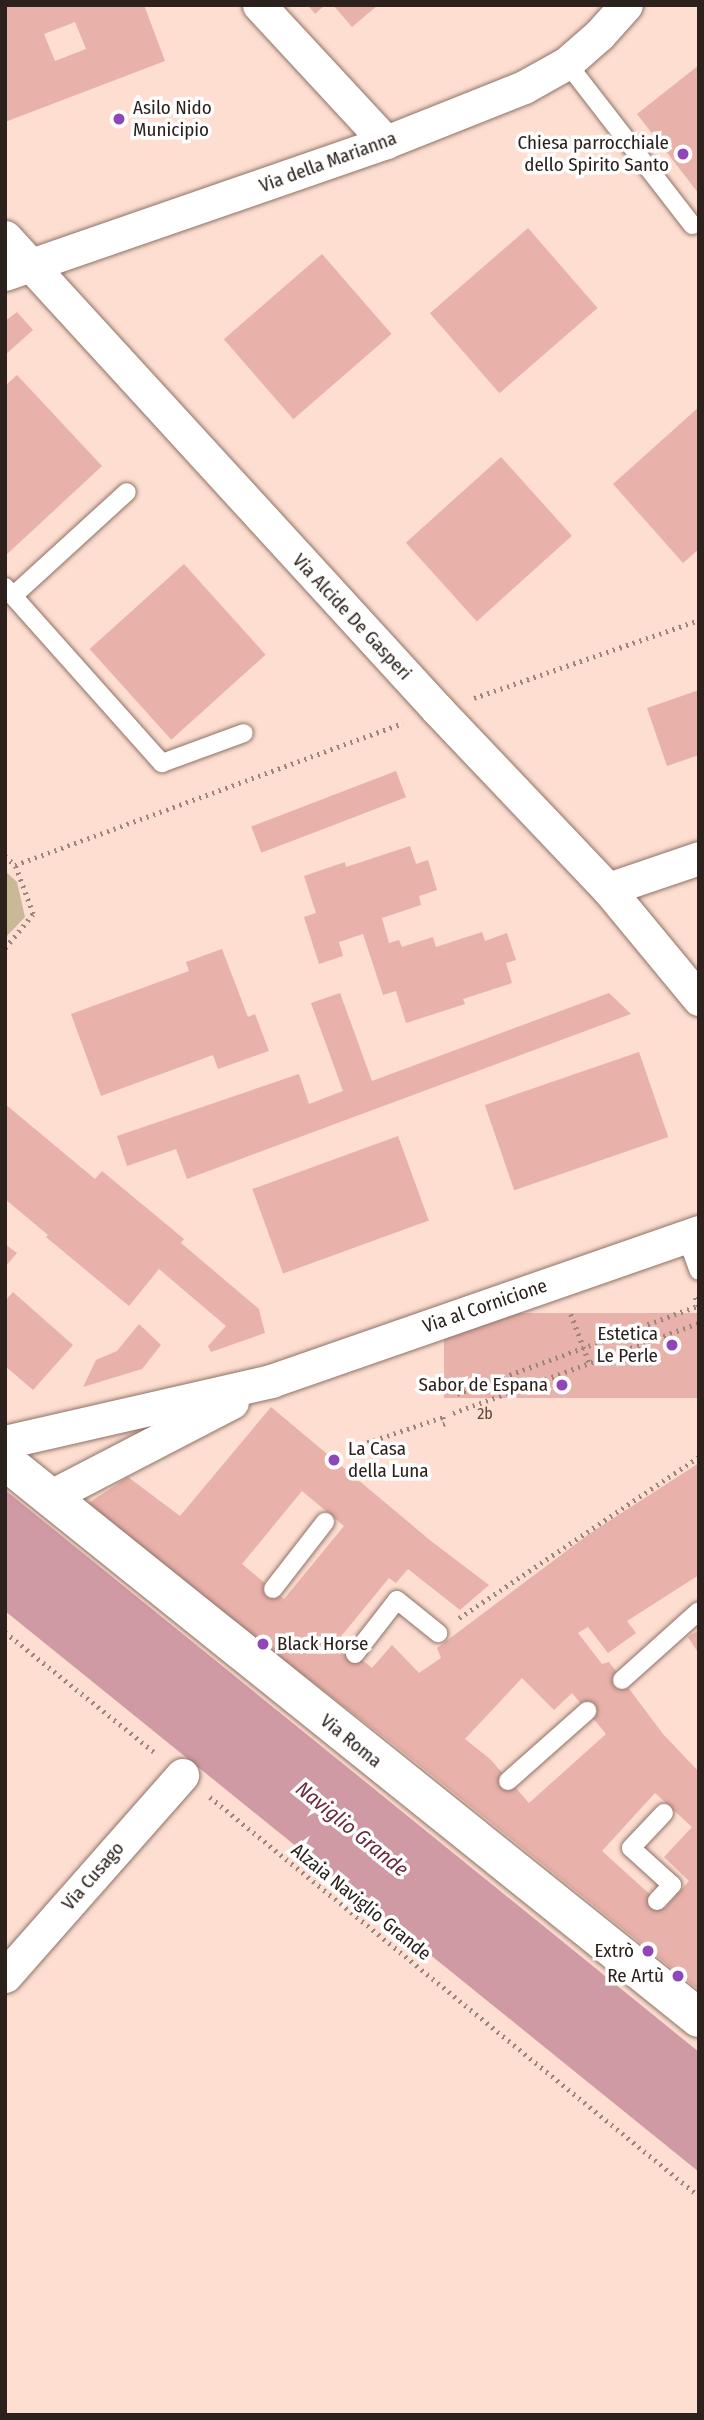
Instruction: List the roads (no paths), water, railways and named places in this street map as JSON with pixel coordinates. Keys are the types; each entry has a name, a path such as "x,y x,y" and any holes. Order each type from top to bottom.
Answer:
{"street":[{"name":"Via della Marianna","path":"18,270 387,142 524,87 567,63 599,35 626,5"},
{"path":"263,7 387,142"},
{"name":"Via Alcide De Gasperi","path":"5,237 18,270 608,889 699,999"},
{"path":"608,889 699,858"},
{"name":"Via al Cornicione","path":"5,1442 271,1381 692,1234"},
{"name":"Via al Cornicione","path":"49,1497 271,1381"},
{"name":"Via Roma","path":"5,1461 49,1497 236,1636 466,1818 620,1942 699,2018"},
{"name":"Via Cusago","path":"5,1976 182,1775"}],"lane":[{"path":"567,63 692,225"},
{"path":"127,492 9,591 162,763 244,733"},
{"path":"692,1234 699,1271"},
{"path":"272,1589 325,1522"},
{"path":"355,1654 397,1600 438,1633"},
{"path":"622,1680 699,1611"},
{"path":"508,1781 587,1711"},
{"path":"657,1901 672,1885 631,1848 664,1813"}],"water":[{"name":"Naviglio Grande","path":"5,1490 699,2052 699,2172 5,1611"}],"place":[{"name":"Asilo Nido Municipio","path":"119,119"},
{"name":"Chiesa parrocchiale dello Spirito Santo","path":"683,154"},
{"name":"Estetica Le Perle","path":"672,1345"},
{"name":"Sabor de Espana","path":"562,1385"},
{"name":"La Casa della Luna","path":"334,1460"},
{"name":"Black Horse","path":"263,1644"},
{"name":"Extrò","path":"648,1951"},
{"name":"Re Artù","path":"678,1976"}]}
